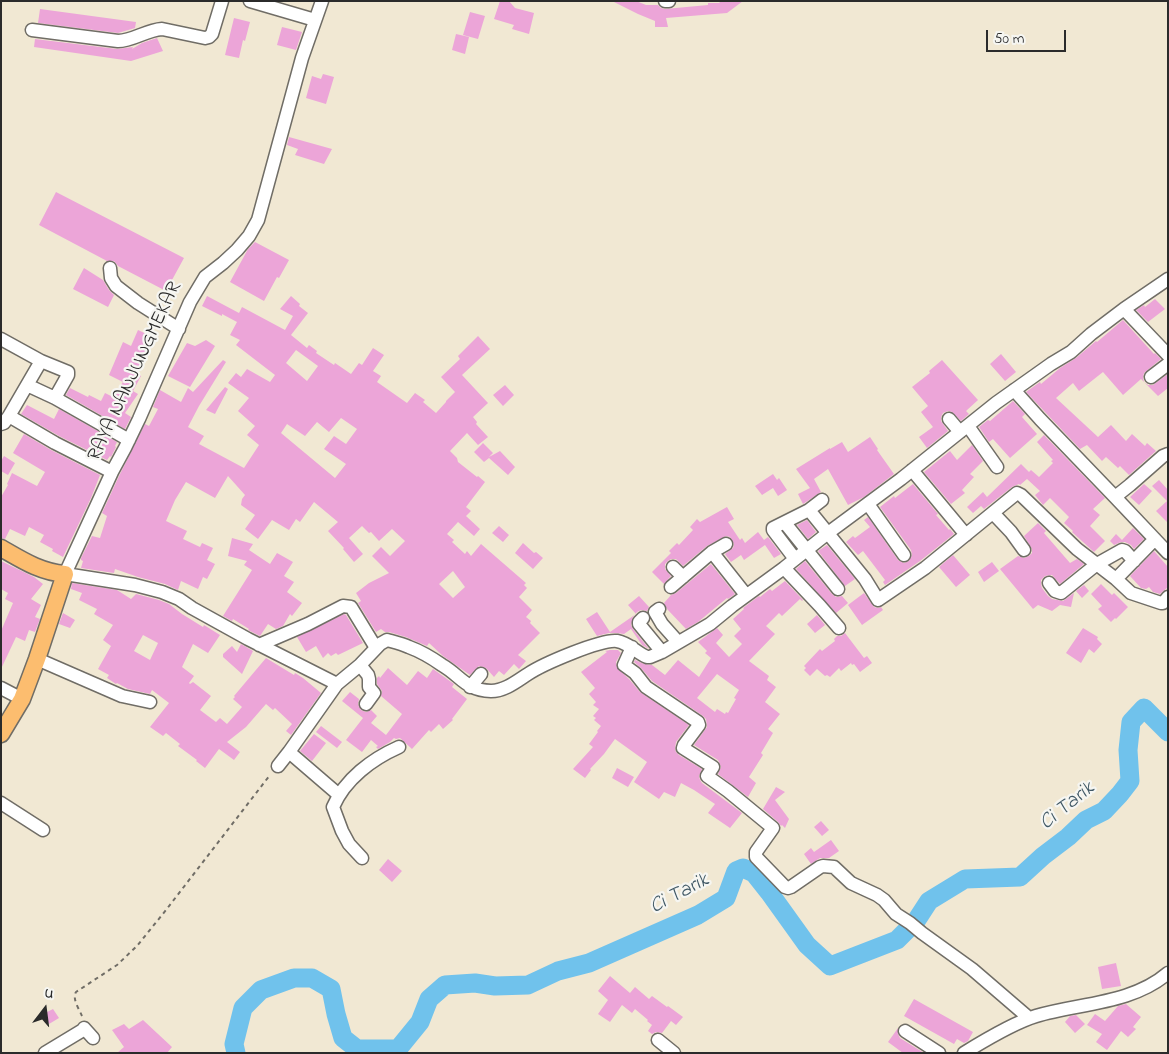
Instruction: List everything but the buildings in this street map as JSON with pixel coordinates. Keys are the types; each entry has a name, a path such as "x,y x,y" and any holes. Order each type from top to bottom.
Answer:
{"main road":[{"path":"1,548 42,570 69,575"},
{"name":"RAYA NANJUNGMEKAR","path":"1,734 22,699 69,575"}],"street":[{"path":"32,30 118,41 126,41 156,29 205,38 212,34 222,1"},
{"path":"250,1 315,20"},
{"name":"RAYA NANJUNGMEKAR","path":"69,575 112,472 129,440 190,302 205,277 237,250 249,236 258,220 302,58 322,1"},
{"path":"110,268 111,278 116,286 138,303 179,329"},
{"path":"278,766 337,684 360,665 382,641 387,640 410,647 444,666 470,687 480,690 498,691 530,672 550,663 589,647 611,641 622,642 647,657 662,652 710,624 1014,390 1070,352 1124,309 1168,279"},
{"path":"1124,309 1168,355"},
{"path":"1,339 41,361 68,372 69,374 55,398"},
{"path":"41,361 5,420 112,472"},
{"path":"1151,378 1168,364"},
{"path":"27,385 55,398 129,440"},
{"path":"1014,390 1168,552"},
{"path":"949,420 964,429 997,466"},
{"path":"1116,496 1163,456 1168,454"},
{"path":"912,470 966,535"},
{"path":"809,510 865,579 878,600 925,568 1017,493 1022,495 1077,549 1131,593 1161,603 1168,597"},
{"path":"795,559 773,528 809,510 822,500"},
{"path":"868,504 904,555"},
{"path":"993,513 1011,532 1024,550"},
{"path":"785,523 838,588"},
{"path":"1116,579 1155,539"},
{"path":"671,587 712,552 726,544"},
{"path":"1049,583 1055,590 1061,593 1097,564 1122,550 1134,561"},
{"path":"712,552 746,595"},
{"path":"673,567 683,577"},
{"path":"784,568 839,628"},
{"path":"69,575 92,577 162,592 179,599 259,645 337,684"},
{"path":"259,645 346,606 351,607 376,648"},
{"path":"659,608 655,612 662,624 678,642"},
{"path":"643,618 638,622 639,624 662,652"},
{"path":"632,647 624,664 646,687 698,722 699,725 683,748 713,767 707,776 773,828 756,852 756,857 785,886 791,887 820,867 832,866 851,883 884,900 896,914 972,969 1029,1018"},
{"path":"38,659 122,696 150,702"},
{"path":"360,665 369,677 369,687 374,693 366,704"},
{"path":"470,687 481,674"},
{"path":"1,688 22,699"},
{"path":"362,858 349,844 333,807 339,795 363,768 399,747"},
{"path":"289,752 339,795"},
{"path":"1,802 43,830"},
{"path":"964,1053 1029,1018 1097,1003 1137,991 1160,980 1168,973"},
{"path":"45,1053 83,1030 89,1032"},
{"path":"906,1031 939,1053"},
{"path":"658,1040 674,1053"}],"path":[{"path":"89,1032 74,998 76,992 117,965 137,946 278,766"}],"waterway":[{"name":"Ci Tarik","path":"236,1053 234,1044 243,1008 261,990 294,978 312,978 331,989 343,1038 357,1049 398,1049 420,1022 429,999 445,985 475,983 495,986 528,985 558,971 589,963 698,915 726,898 736,871 743,868 754,873 807,945 830,966 897,940 916,921 929,901 965,879 1020,877 1086,820 1104,811 1130,781 1128,750 1131,722 1144,708 1168,732"}]}
